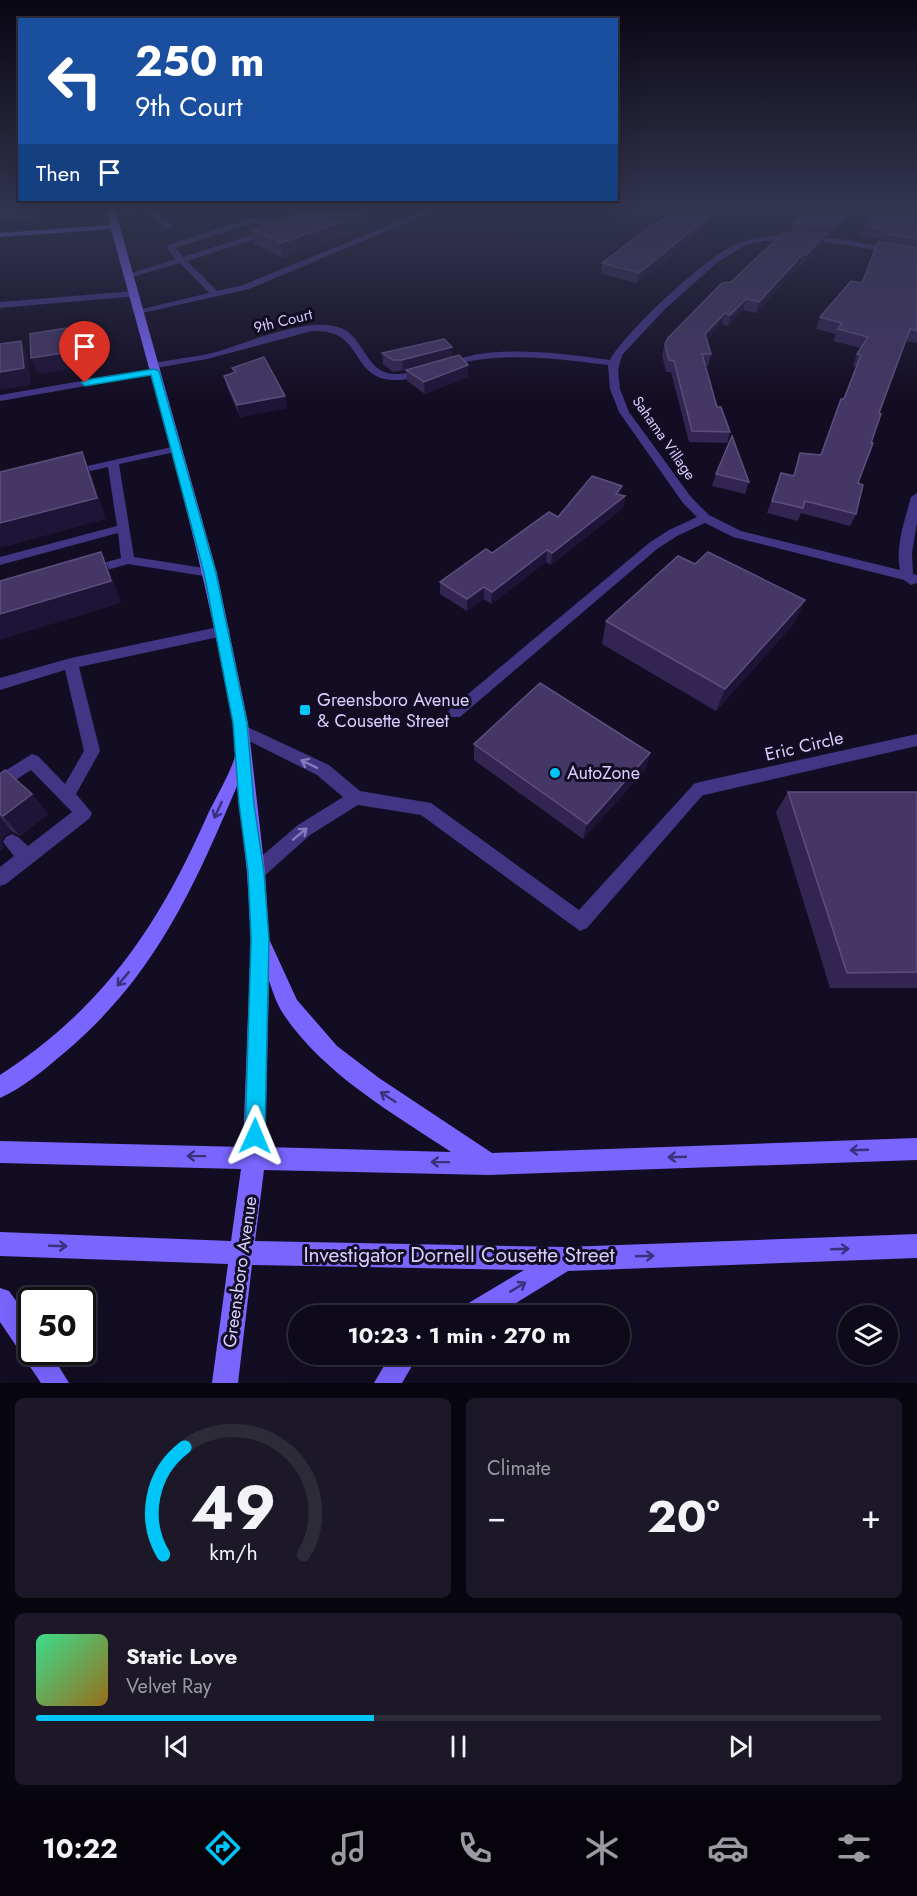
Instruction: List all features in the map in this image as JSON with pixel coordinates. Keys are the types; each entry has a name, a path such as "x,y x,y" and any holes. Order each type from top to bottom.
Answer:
{"main road":[{"name":"Greensboro Avenue","path":"127,271 210,573 223,631 241,730 256,872 260,939 254,1158 225,1383"},
{"path":"0,1087 21,1074 64,1040 102,1004 136,964 163,923 243,757"},
{"path":"260,939 290,1007 330,1053 371,1086 489,1164"},
{"path":"0,1152 489,1164 917,1149"},
{"name":"Investigator Dornell Cousette Street","path":"0,1244 243,1253 565,1259 917,1246"},
{"path":"489,1305 565,1259"},
{"path":"0,1300 18,1326"},
{"path":"44,1365 56,1383"},
{"path":"387,1383 399,1365"}],"street":[{"path":"129,277 150,271"},
{"path":"193,271 215,294"},
{"path":"138,311 246,287 286,271"},
{"path":"613,363 627,340 704,271"},
{"path":"0,305 134,294"},
{"name":"9th Court","path":"0,398 224,352 305,328 325,327 339,330 349,338 367,367 380,375 394,377 478,357 500,355 545,355 613,363"},
{"name":"Sahama Village","path":"613,363 617,399 624,412 687,500 705,518 737,534 912,577"},
{"path":"56,476 176,449"},
{"path":"113,462 128,560"},
{"path":"917,497 903,560 917,587"},
{"path":"455,713 653,546 673,533 705,518"},
{"path":"0,561 123,528"},
{"path":"75,576 128,560 210,573"},
{"path":"0,684 71,663 223,631"},
{"path":"67,796 92,751 71,663"},
{"path":"241,730 323,770 356,798 304,830 256,872"},
{"name":"Eric Circle","path":"356,798 425,808 580,922 700,789 917,740"},
{"path":"0,783 32,761 84,813 0,878"},
{"path":"12,842 27,857"}],"building":[{"path":"743,271 788,271 759,302 746,299 730,315 725,313 705,334 711,354 702,354 717,407 721,407 730,432 692,431 674,361 669,360 665,344 668,338 722,283 731,282"},
{"path":"867,271 917,271 917,331 910,329 879,413 881,414 871,443 873,443 858,483 863,485 856,514 805,501 803,508 772,501 781,473 794,476 800,453 821,455 841,399 844,399 861,355 857,354 868,337 838,329 842,323 820,317 851,281 862,283"},
{"path":"66,328 69,352 31,358 30,334"},
{"path":"444,339 452,347 402,360 393,360 382,353"},
{"path":"21,341 24,368 0,372 0,344"},
{"path":"459,355 468,365 424,382 406,370"},
{"path":"264,357 285,396 237,405 224,376 236,372 232,368"},
{"path":"732,436 749,482 716,474"},
{"path":"82,452 97,498 0,523 0,472"},
{"path":"592,476 622,486 616,494 625,496 552,553 547,550 492,592 484,587 467,599 440,582 486,549 492,553 549,512 558,517"},
{"path":"101,552 111,581 0,614 0,581"},
{"path":"708,552 805,600 725,689 606,621 678,556 695,564"},
{"path":"540,683 650,753 587,824 474,744"},
{"path":"5,770 32,794 3,816 0,814 0,774"},
{"path":"788,792 917,792 917,972 847,973"}],"place":[{"name":"Greensboro Avenue & Cousette Street","path":"305,710"},
{"name":"AutoZone","path":"555,773"}],"route":[{"path":"85,383 154,371 210,573 240,723 256,872 260,939 255,1136"}]}
